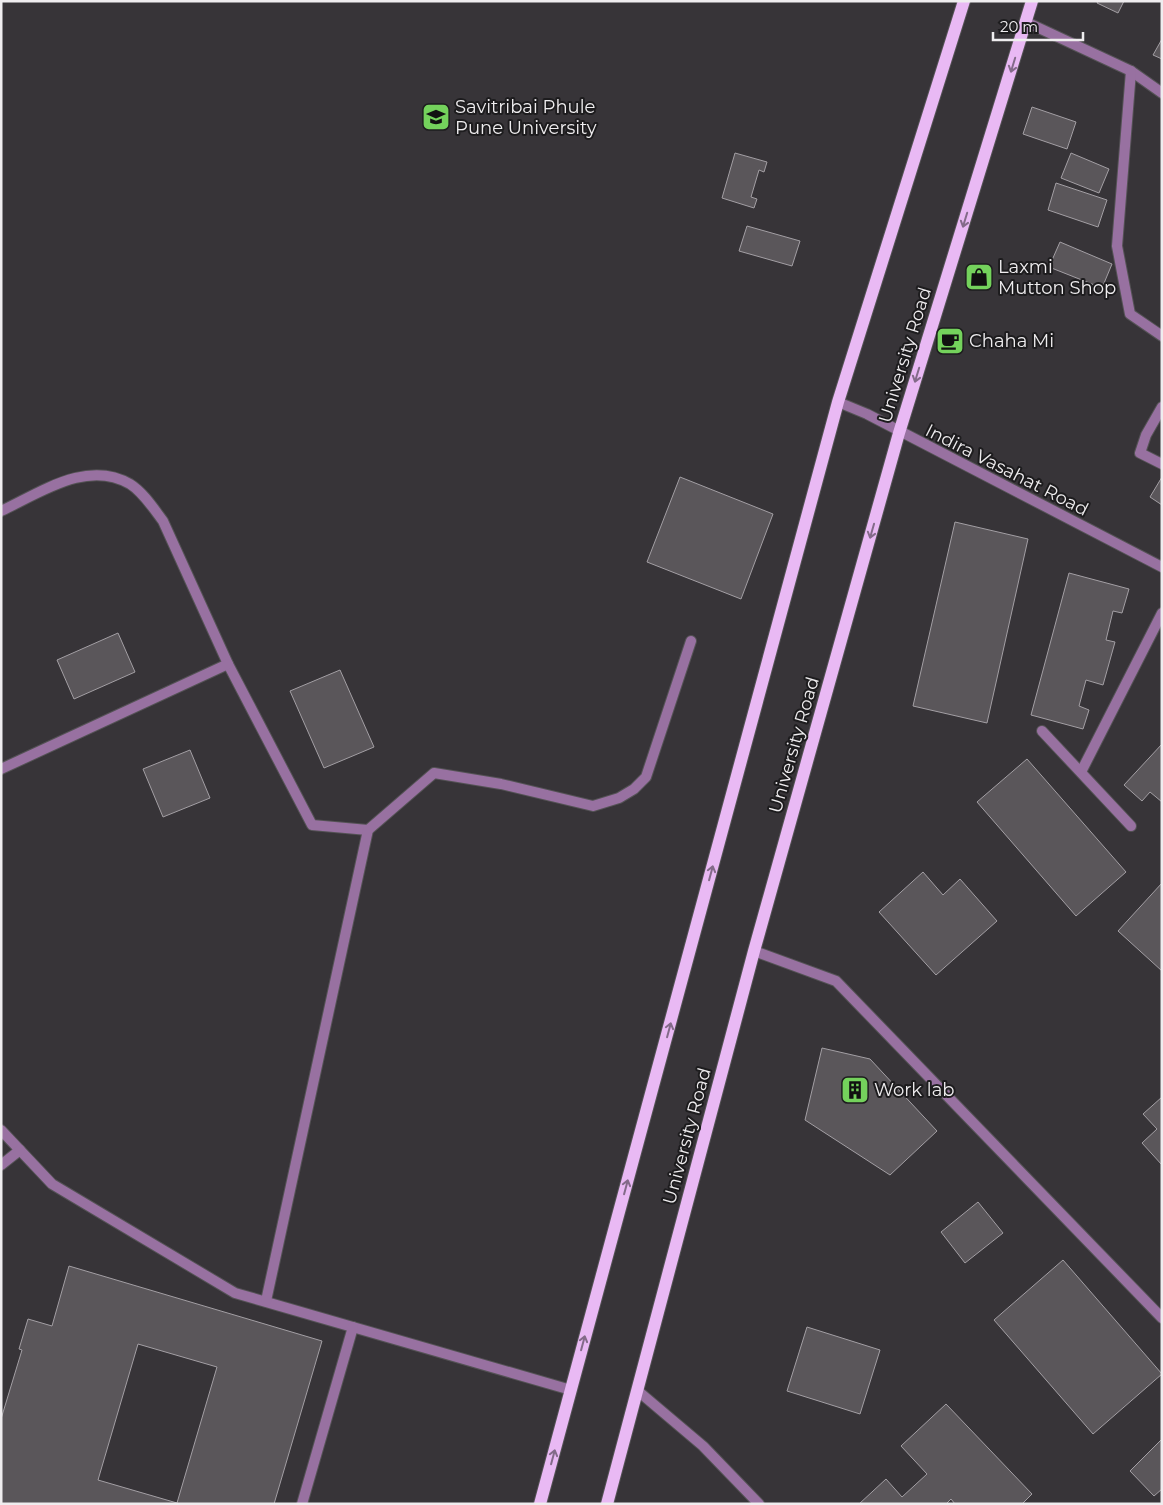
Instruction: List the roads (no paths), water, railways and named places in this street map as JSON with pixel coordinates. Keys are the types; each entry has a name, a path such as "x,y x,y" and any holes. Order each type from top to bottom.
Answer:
{"main road":[{"path":"540,1504 838,402 964,1"},
{"name":"University Road","path":"607,1504 754,951 899,432 1032,1"}],"street":[{"path":"1026,22 1131,71 1162,93"},
{"path":"1131,71 1117,246 1130,314 1162,336"},
{"name":"Indira Vasahat Road","path":"838,402 867,414 1162,567"},
{"path":"1162,406 1146,435 1140,453 1162,464"},
{"path":"1,510 76,476 92,474 108,476 130,484 148,501 163,521 228,664 312,825 368,830"},
{"path":"1081,772 1162,613"},
{"path":"266,1301 368,830 434,773 502,784 593,806 619,798 634,789 646,777 691,641"},
{"path":"1,769 228,664"},
{"path":"1042,731 1130,826"},
{"path":"754,951 836,981 1162,1318"},
{"path":"1,1130 52,1184 235,1293 571,1390"},
{"path":"1,1165 20,1150"},
{"path":"302,1504 353,1327"},
{"path":"638,1391 703,1446 759,1504"}],"place":[{"name":"Savitribai Phule Pune University","path":"436,117"},
{"name":"Laxmi Mutton Shop","path":"979,277"},
{"name":"Chaha Mi","path":"950,341"},
{"name":"Work lab","path":"855,1090"}]}
